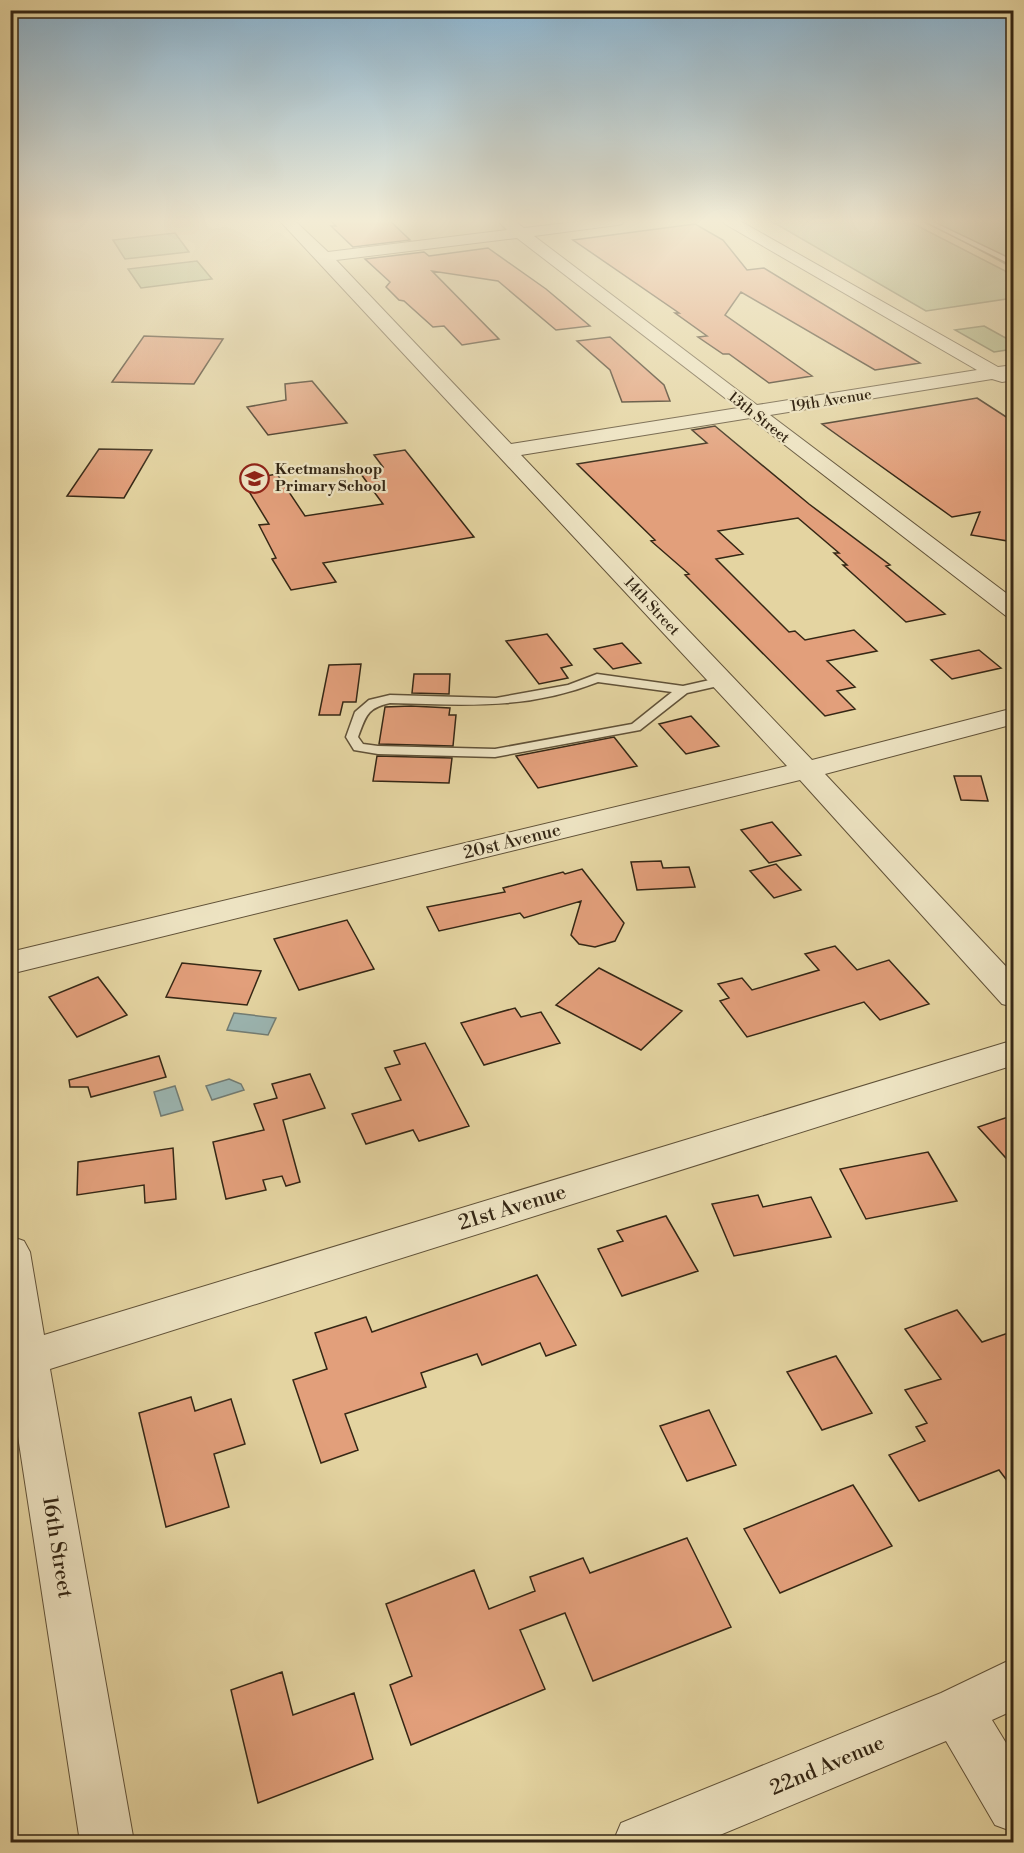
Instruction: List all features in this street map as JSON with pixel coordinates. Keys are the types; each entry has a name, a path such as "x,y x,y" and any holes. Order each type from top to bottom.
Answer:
{"street":[{"name":"14th Street","path":"371,307 723,681 1014,996"},
{"name":"13th Street","path":"617,307 752,413 1014,611"},
{"path":"888,307 1004,372 1014,384"},
{"name":"19th Avenue","path":"507,452 1004,372"},
{"name":"20st Avenue","path":"10,963 806,770 1014,716"},
{"name":"21st Avenue","path":"19,1358 1014,1052"},
{"name":"16th Street","path":"10,1252 19,1358 107,1842"},
{"name":"22nd Avenue","path":"640,1842 957,1711 1014,1683"},
{"path":"957,1711 1014,1806"}],"lane":[{"path":"683,690 636,727 495,753 378,750 359,747 352,737 361,712 373,703 390,699 496,702 572,688 597,678 683,690 723,681"}],"green space":[{"path":"920,307 950,307 926,311"},
{"path":"984,326 1013,342 1013,349 994,352 955,330"}],"water":[{"path":"234,1013 276,1018 268,1035 227,1030"},
{"path":"229,1079 241,1084 244,1090 212,1100 206,1086"},
{"path":"175,1086 183,1110 161,1116 154,1092"}],"building":[{"path":"411,307 468,307 499,339 462,345 444,326 433,327"},
{"path":"529,307 568,307 590,326 556,330"},
{"path":"671,307 730,307 725,315 812,376 769,383 729,354 723,354 698,337 707,336 675,313 679,313"},
{"path":"768,307 829,307 920,363 875,370"},
{"path":"144,336 223,339 194,384 112,382"},
{"path":"610,337 664,385 670,401 622,402 610,370 577,341"},
{"path":"312,381 347,423 268,435 247,407 286,400 285,384"},
{"path":"977,398 1014,422 1014,542 971,535 980,512 952,517 822,424"},
{"path":"715,426 809,504 890,565 886,566 945,614 906,622 843,565 847,565 834,553 839,553 798,518 718,531 743,554 716,559 789,632 795,631 805,640 854,630 877,651 827,661 855,687 837,691 855,709 825,716 685,575 689,574 651,541 655,540 577,464 707,443 692,430"},
{"path":"99,449 152,450 124,498 67,496"},
{"path":"405,450 474,537 323,563 336,582 291,590 272,559 276,558 259,525 269,524 242,480 277,474 305,516 383,504 358,470 383,467 374,455"},
{"path":"547,634 572,665 561,668 568,678 539,684 506,641"},
{"path":"622,643 641,663 613,669 594,649"},
{"path":"979,650 1001,668 952,679 931,660"},
{"path":"361,664 356,702 343,702 340,715 319,715 329,665"},
{"path":"414,674 450,674 449,694 412,693"},
{"path":"385,707 450,708 449,715 456,715 453,746 379,744"},
{"path":"691,716 719,746 686,754 659,724"},
{"path":"614,737 637,766 538,788 516,756"},
{"path":"377,756 452,758 449,783 373,781"},
{"path":"954,776 981,776 988,801 961,800"},
{"path":"772,822 801,855 769,863 741,830"},
{"path":"661,861 663,868 689,867 695,887 637,890 631,862"},
{"path":"776,864 801,890 774,898 750,871"},
{"path":"582,869 624,923 615,941 595,947 579,944 571,935 581,901 524,918 520,913 439,931 427,907 505,892 503,888"},
{"path":"347,920 374,969 299,990 274,939"},
{"path":"835,946 857,970 889,960 929,1004 880,1020 864,1002 747,1037 720,1001 729,998 718,984 742,978 752,990 819,970 805,954"},
{"path":"182,963 261,971 247,1005 166,997"},
{"path":"599,968 682,1011 641,1050 556,1005"},
{"path":"98,977 127,1015 77,1037 49,997"},
{"path":"515,1008 521,1017 541,1012 560,1043 484,1065 461,1023"},
{"path":"425,1043 469,1126 419,1141 413,1130 366,1144 352,1114 401,1100 385,1068 400,1064 394,1051"},
{"path":"159,1056 166,1077 91,1097 88,1087 70,1087 69,1080"},
{"path":"310,1074 325,1108 283,1120 300,1182 286,1186 282,1176 263,1180 266,1190 226,1199 213,1142 264,1130 254,1104 277,1098 272,1084"},
{"path":"1014,1115 1014,1167 978,1127"},
{"path":"173,1148 176,1199 145,1203 144,1185 77,1195 78,1162"},
{"path":"928,1152 957,1201 866,1219 840,1169"},
{"path":"758,1195 763,1207 811,1197 831,1237 734,1256 712,1204"},
{"path":"666,1216 698,1271 622,1296 598,1249 623,1241 617,1231"},
{"path":"537,1275 576,1345 546,1356 540,1343 482,1365 477,1354 421,1373 426,1387 345,1414 358,1450 321,1463 293,1380 327,1369 315,1333 366,1317 372,1332"},
{"path":"957,1310 982,1342 1014,1331 1014,1490 999,1470 919,1501 889,1455 925,1441 916,1427 927,1423 905,1390 941,1379 905,1329"},
{"path":"836,1356 872,1413 822,1430 787,1372"},
{"path":"191,1397 195,1411 231,1399 245,1444 214,1454 229,1507 166,1527 139,1413"},
{"path":"709,1410 736,1465 687,1481 660,1426"},
{"path":"853,1485 892,1546 780,1593 744,1529"},
{"path":"687,1538 731,1627 593,1681 565,1613 520,1630 545,1689 411,1745 390,1685 412,1676 386,1604 474,1570 489,1609 535,1591 530,1577 583,1558 590,1573"},
{"path":"282,1672 293,1715 354,1693 373,1759 258,1803 231,1690"}],"place":[{"name":"Keetmanshoop Primary School","path":"254,478"}]}
